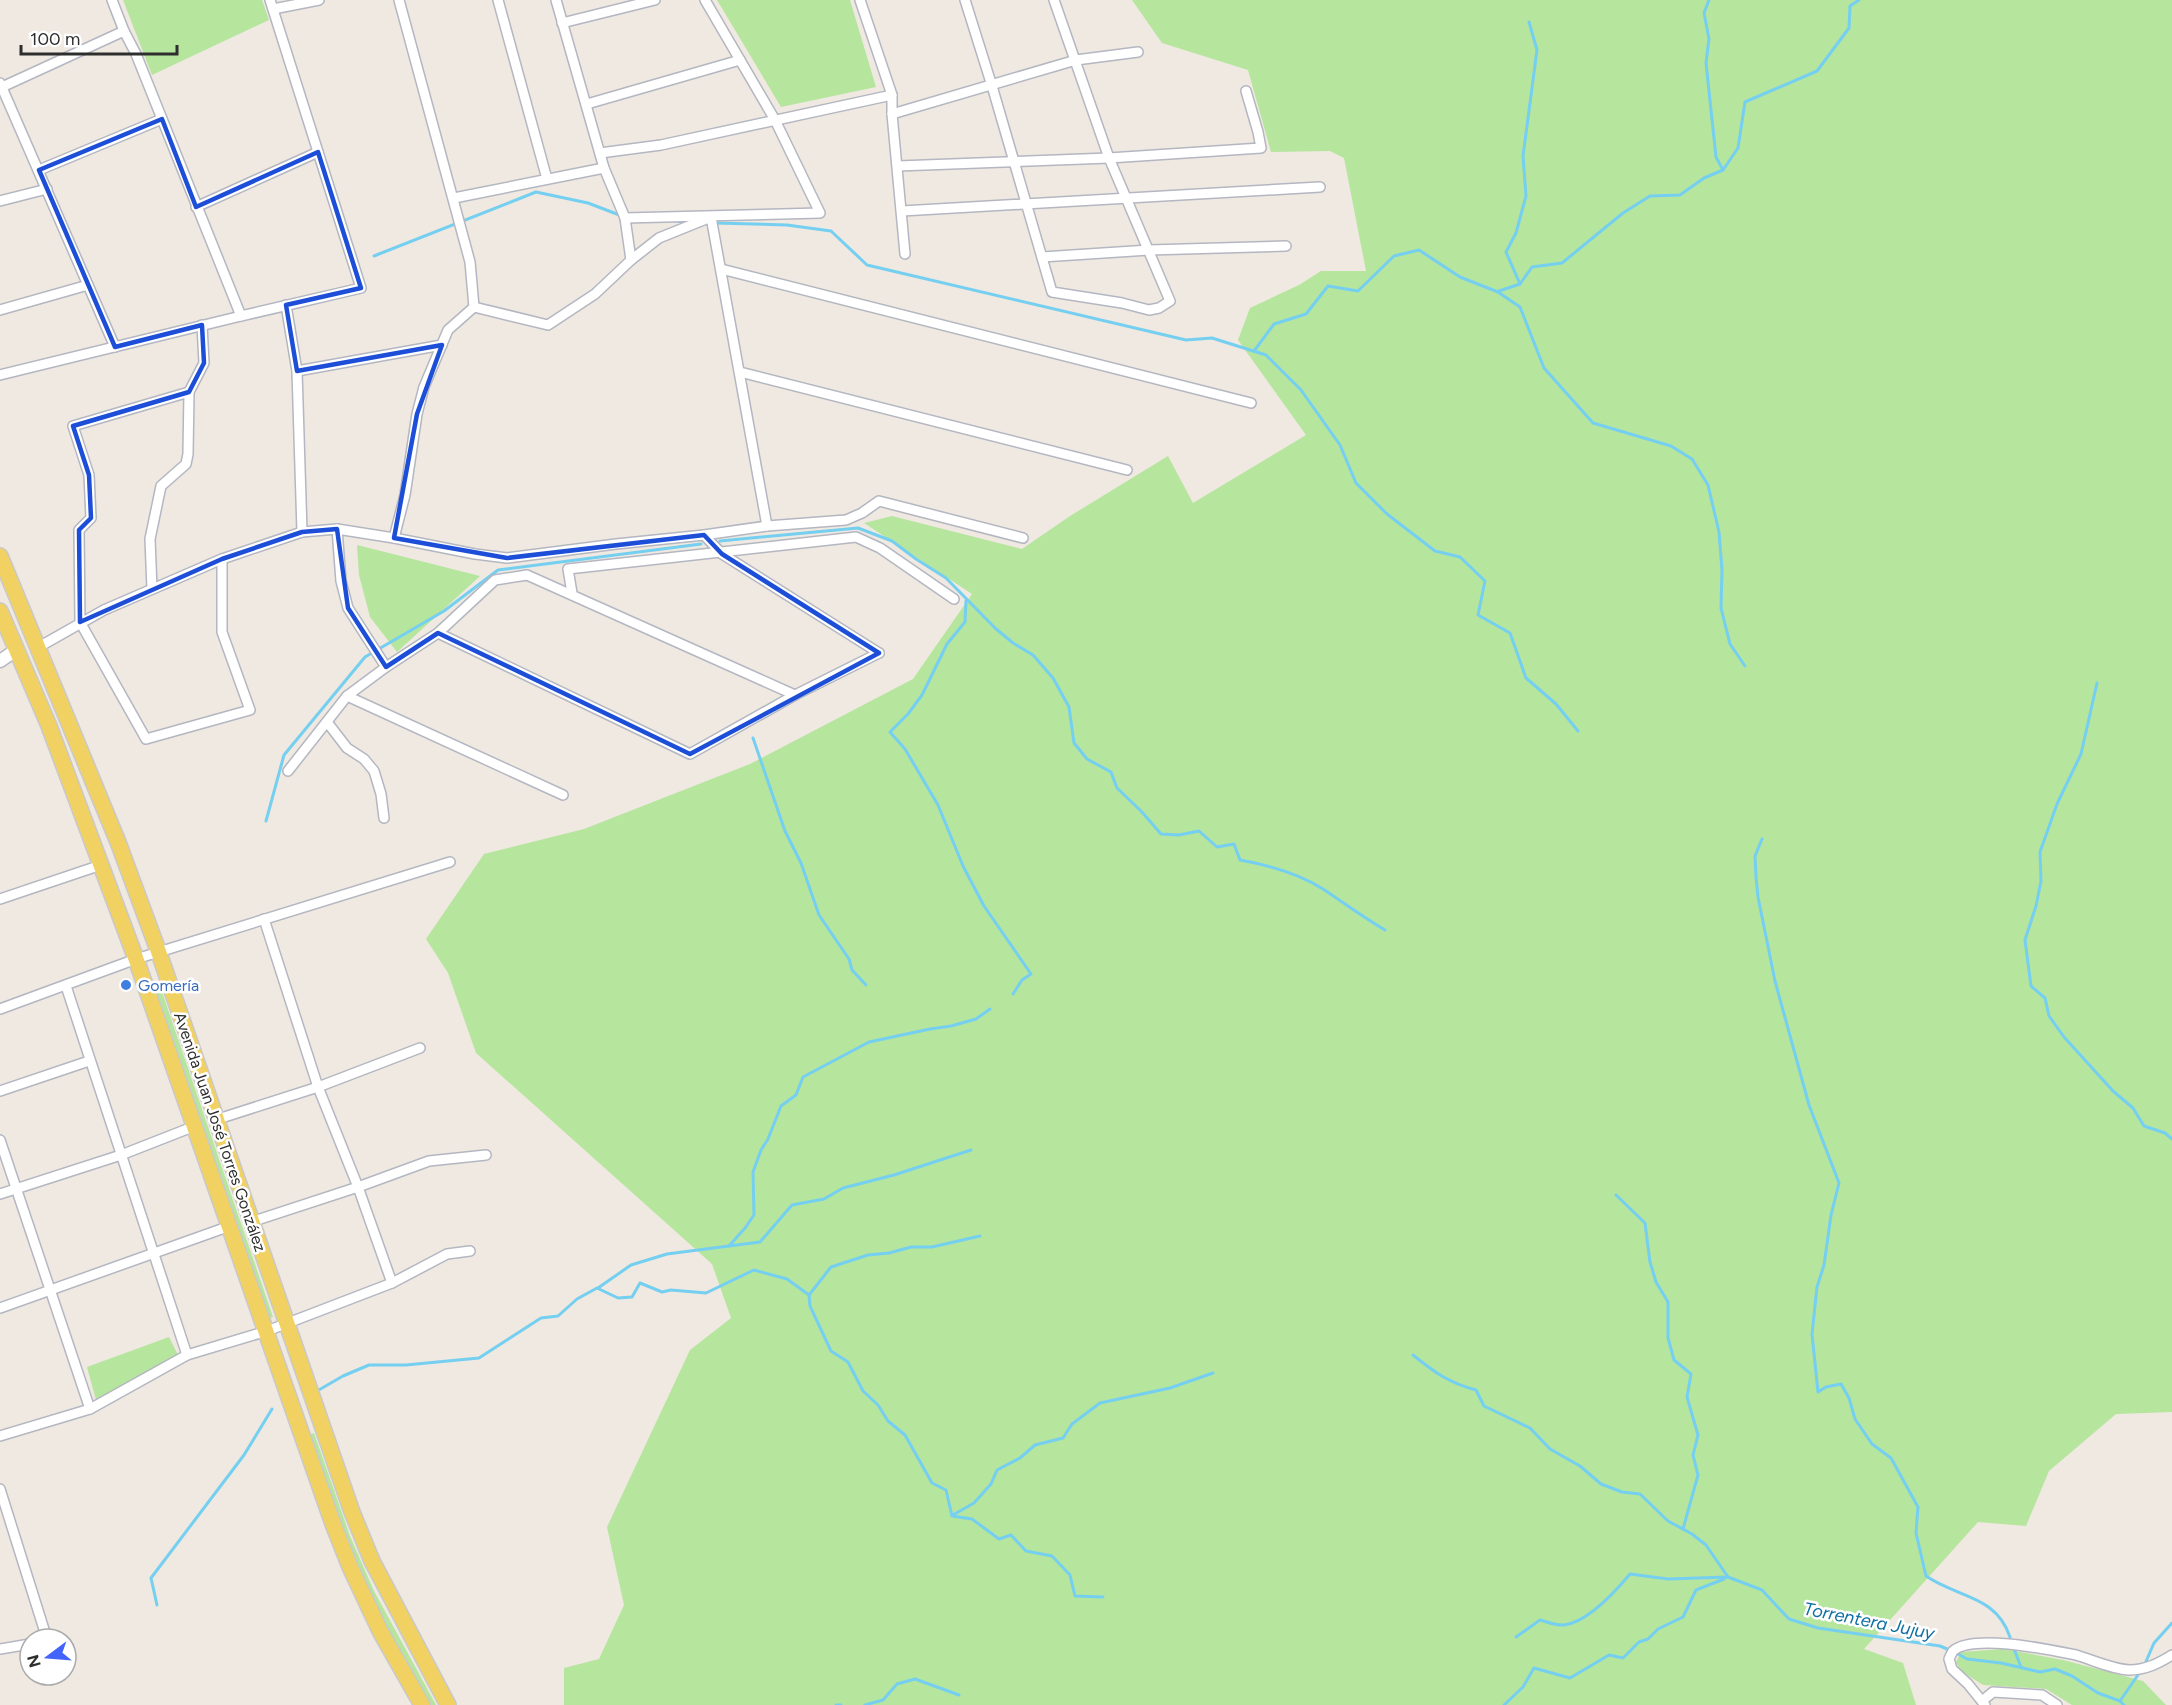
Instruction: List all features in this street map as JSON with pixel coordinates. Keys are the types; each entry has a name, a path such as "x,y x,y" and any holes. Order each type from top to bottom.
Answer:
{"main road":[{"name":"Avenida Juan José Torres González","path":"0,556 118,842 159,953 352,1512 372,1561 448,1705"},
{"name":"Avenida Juan José Torres González","path":"0,611 49,726 136,959 333,1524 380,1631 422,1705"},
{"path":"284,1382 305,1374"}],"street":[{"path":"112,0 124,32 136,54 241,316"},
{"path":"0,375 361,288 272,4 319,0"},
{"path":"399,0 470,262 474,306"},
{"path":"498,0 547,179"},
{"path":"556,0 604,168 624,218 631,260"},
{"path":"562,23 655,0"},
{"path":"624,218 820,213 775,120 705,0"},
{"path":"860,0 892,95 905,254"},
{"path":"965,0 1052,292 1122,303 1149,310 1159,309 1170,301 1109,158 1054,0"},
{"path":"115,347 2,90 124,32"},
{"path":"892,114 1076,60 1138,52"},
{"path":"587,104 740,60"},
{"path":"898,166 1109,158 1261,148 1246,91"},
{"path":"600,153 661,145 892,95"},
{"path":"39,170 162,119"},
{"path":"196,207 318,152"},
{"path":"454,198 604,168"},
{"path":"902,211 1320,186"},
{"path":"0,201 47,189"},
{"path":"474,306 548,325 595,294 631,260 659,238 711,217"},
{"path":"711,217 767,526"},
{"path":"1042,256 1286,246"},
{"path":"721,269 1251,403"},
{"path":"0,310 88,285"},
{"path":"286,305 297,371 302,532"},
{"path":"394,538 405,495 417,414 424,387 448,330 474,306"},
{"path":"152,589 150,539 161,486 186,464 189,392 204,363 202,326"},
{"path":"297,371 442,345"},
{"path":"740,372 1127,470"},
{"path":"189,392 73,426 89,475 91,518 79,530 80,622 146,739 250,710 222,632 222,559"},
{"path":"37,648 80,622 152,589 222,559 302,532 337,529 507,558 767,526 846,520 862,513 879,501 1023,538"},
{"path":"337,529 341,581 348,608 386,667"},
{"path":"438,633 690,753 795,695 879,653 720,552 704,535"},
{"path":"572,593 568,569 856,537 880,548 954,598"},
{"path":"288,771 347,696 438,633 495,580 527,574 795,695"},
{"path":"0,661 16,650"},
{"path":"347,696 563,795"},
{"path":"327,722 347,748 364,759 374,771 381,794 384,818"},
{"path":"0,1010 136,959 450,862"},
{"path":"0,899 101,865"},
{"path":"264,919 318,1087 358,1187 392,1283"},
{"path":"66,986 187,1355"},
{"path":"215,1120 318,1087 420,1048"},
{"path":"0,1090 89,1061"},
{"path":"0,1194 121,1155 195,1126"},
{"path":"0,1140 18,1188 90,1409"},
{"path":"251,1221 358,1187 429,1161 486,1155"},
{"path":"0,1308 230,1226"},
{"path":"0,1436 90,1409 187,1355 267,1332 392,1283 447,1254 470,1251"},
{"path":"0,1489 43,1627"},
{"path":"2057,1705 2042,1695 1993,1692 1983,1703 1952,1669 1949,1659 1953,1651 1965,1646 2011,1643 2077,1656 2128,1670 2143,1669 2172,1654"},
{"path":"0,1649 18,1646"}],"highlighted area":[{"path":"162,119 196,207 318,152 361,288 286,305 297,371 442,345 417,414 394,538 507,558 704,535 722,554 879,653 690,754 438,633 386,667 348,608 337,529 302,532 222,559 80,622 79,530 91,518 89,475 73,426 189,392 204,363 202,325 115,347 39,170"}],"green space":[{"path":"123,0 262,0 269,20 152,75"},
{"path":"717,0 850,0 876,87 781,107"},
{"path":"1132,0 2172,0 2172,1412 2116,1414 2049,1471 2026,1526 1978,1522 1864,1649 1903,1663 1916,1705 564,1705 564,1668 599,1659 624,1605 607,1527 690,1350 731,1318 712,1264 476,1053 448,973 426,939 484,854 584,829 750,764 913,679 972,594 864,523 892,516 1022,549 1070,516 1168,456 1193,503 1306,435 1238,340 1250,308 1299,285 1321,271 1366,271 1344,158 1330,151 1271,152 1248,70 1162,43"},
{"path":"357,545 480,576 397,652 370,617 359,575"},
{"path":"162,992 273,1317 265,1320 154,994"},
{"path":"169,1337 179,1357 96,1400 87,1367"},
{"path":"314,1433 350,1536 374,1591 436,1705 428,1705 362,1583 306,1436"},
{"path":"2004,1649 2063,1660 2143,1681 2166,1705 2072,1705 2046,1689 1983,1685 1961,1671 1956,1662 1961,1652"}],"waterway":[{"path":"1709,0 1704,13 1709,39 1706,63 1716,157 1723,170"},
{"path":"1499,291 1520,284 1532,267 1562,263 1623,213 1650,196 1680,195 1704,178 1723,170 1738,148 1745,102 1817,71 1849,28 1850,6 1859,0"},
{"path":"1520,284 1506,252 1516,233 1526,196 1523,156 1537,50 1529,22"},
{"path":"374,256 536,192 588,203 622,216"},
{"path":"676,221 691,222"},
{"path":"715,223 787,225 831,231 867,265 1186,340 1212,338 1266,355 1301,390 1340,445 1356,483 1387,514 1435,551 1460,557 1485,581 1478,615 1510,633 1526,678 1556,704 1578,731"},
{"path":"1254,351 1274,324 1306,314 1328,286 1358,291 1394,256 1419,250 1460,277 1498,292 1520,307 1544,368 1593,423 1671,446 1692,459 1708,485 1719,532 1722,570 1721,608 1730,644 1745,666"},
{"path":"720,541 858,528 892,541 946,578 995,628 1013,643 1033,655 1053,678 1069,707 1074,743 1087,759 1111,772 1117,788 1161,834 1179,835 1199,831 1217,847 1234,844 1240,860 1272,867 1303,878 1385,930"},
{"path":"266,821 284,755 365,657 444,611 498,570 701,544"},
{"path":"966,601 965,622 947,644 922,695 908,714 890,732 905,749 938,805 963,866 984,906 1031,974 1022,980 1013,994"},
{"path":"2097,683 2081,754 2057,804 2040,852 2041,881 2025,940 2031,986 2045,998 2049,1016 2064,1037 2113,1091 2133,1108 2144,1126 2165,1133 2172,1139"},
{"path":"753,738 785,831 801,863 819,915 849,959 852,970 866,985"},
{"path":"1762,839 1755,856 1756,877 1775,981 1809,1105 1839,1183 1831,1215 1824,1265 1817,1287 1812,1334 1818,1392 1826,1387 1841,1384 1849,1398 1855,1419 1872,1444 1891,1458 1918,1507 1916,1533 1926,1576 1986,1605 2004,1623 2010,1637"},
{"path":"729,1246 754,1215 753,1172 781,1106 796,1095 803,1077 869,1042 951,1026 976,1019 990,1009"},
{"path":"598,1288 631,1265 667,1254 760,1242 792,1205 824,1199 843,1188 894,1175 971,1150"},
{"path":"1616,1195 1645,1223 1650,1262 1656,1282 1668,1302 1668,1338 1674,1360 1691,1374 1687,1397 1698,1435 1693,1455 1698,1475 1683,1529"},
{"path":"809,1295 831,1267 868,1255 889,1253 911,1247 932,1247 980,1236"},
{"path":"317,1391 369,1365 406,1365 479,1358 541,1318 558,1316 577,1299 597,1288 618,1298 632,1297 640,1283 662,1292 671,1290 706,1293 754,1270 787,1279 809,1295 810,1306 831,1351 848,1362 863,1391 878,1405 888,1421 905,1435 932,1483 946,1490 952,1516 972,1519 999,1539 1011,1535 1026,1551 1052,1556 1070,1575 1075,1596 1103,1597"},
{"path":"1413,1355 1442,1376 1476,1390 1484,1406 1530,1428 1550,1449 1580,1466 1601,1484 1622,1492 1640,1494 1668,1521 1692,1534 1706,1545 1728,1577"},
{"path":"953,1515 974,1503 991,1484 997,1470 1020,1458 1035,1445 1063,1438 1072,1424 1100,1403 1170,1388 1213,1373"},
{"path":"157,1605 151,1578 244,1455 272,1409"},
{"name":"Torrentera Jujuy","path":"1516,1637 1540,1620 1561,1625 1573,1623 1609,1597 1630,1574 1668,1579 1728,1577 1762,1590 1789,1619 1818,1628 1940,1646 1947,1649"},
{"path":"1504,1705 1523,1687 1534,1668 1570,1678 1609,1655 1623,1658 1639,1642 1648,1639 1658,1629 1683,1617 1696,1590 1724,1579"},
{"path":"2144,1666 2154,1643 2172,1623"},
{"path":"2014,1649 2021,1667"},
{"name":"Torrentera Jujuy","path":"1958,1654 1967,1659 2001,1663 2040,1672 2055,1669 2124,1705"},
{"path":"2120,1701 2140,1672"},
{"path":"865,1705 883,1700 897,1684 915,1679 959,1695"},
{"path":"836,1705 841,1705"}],"place":[{"name":"Gomería","path":"126,985"}]}
